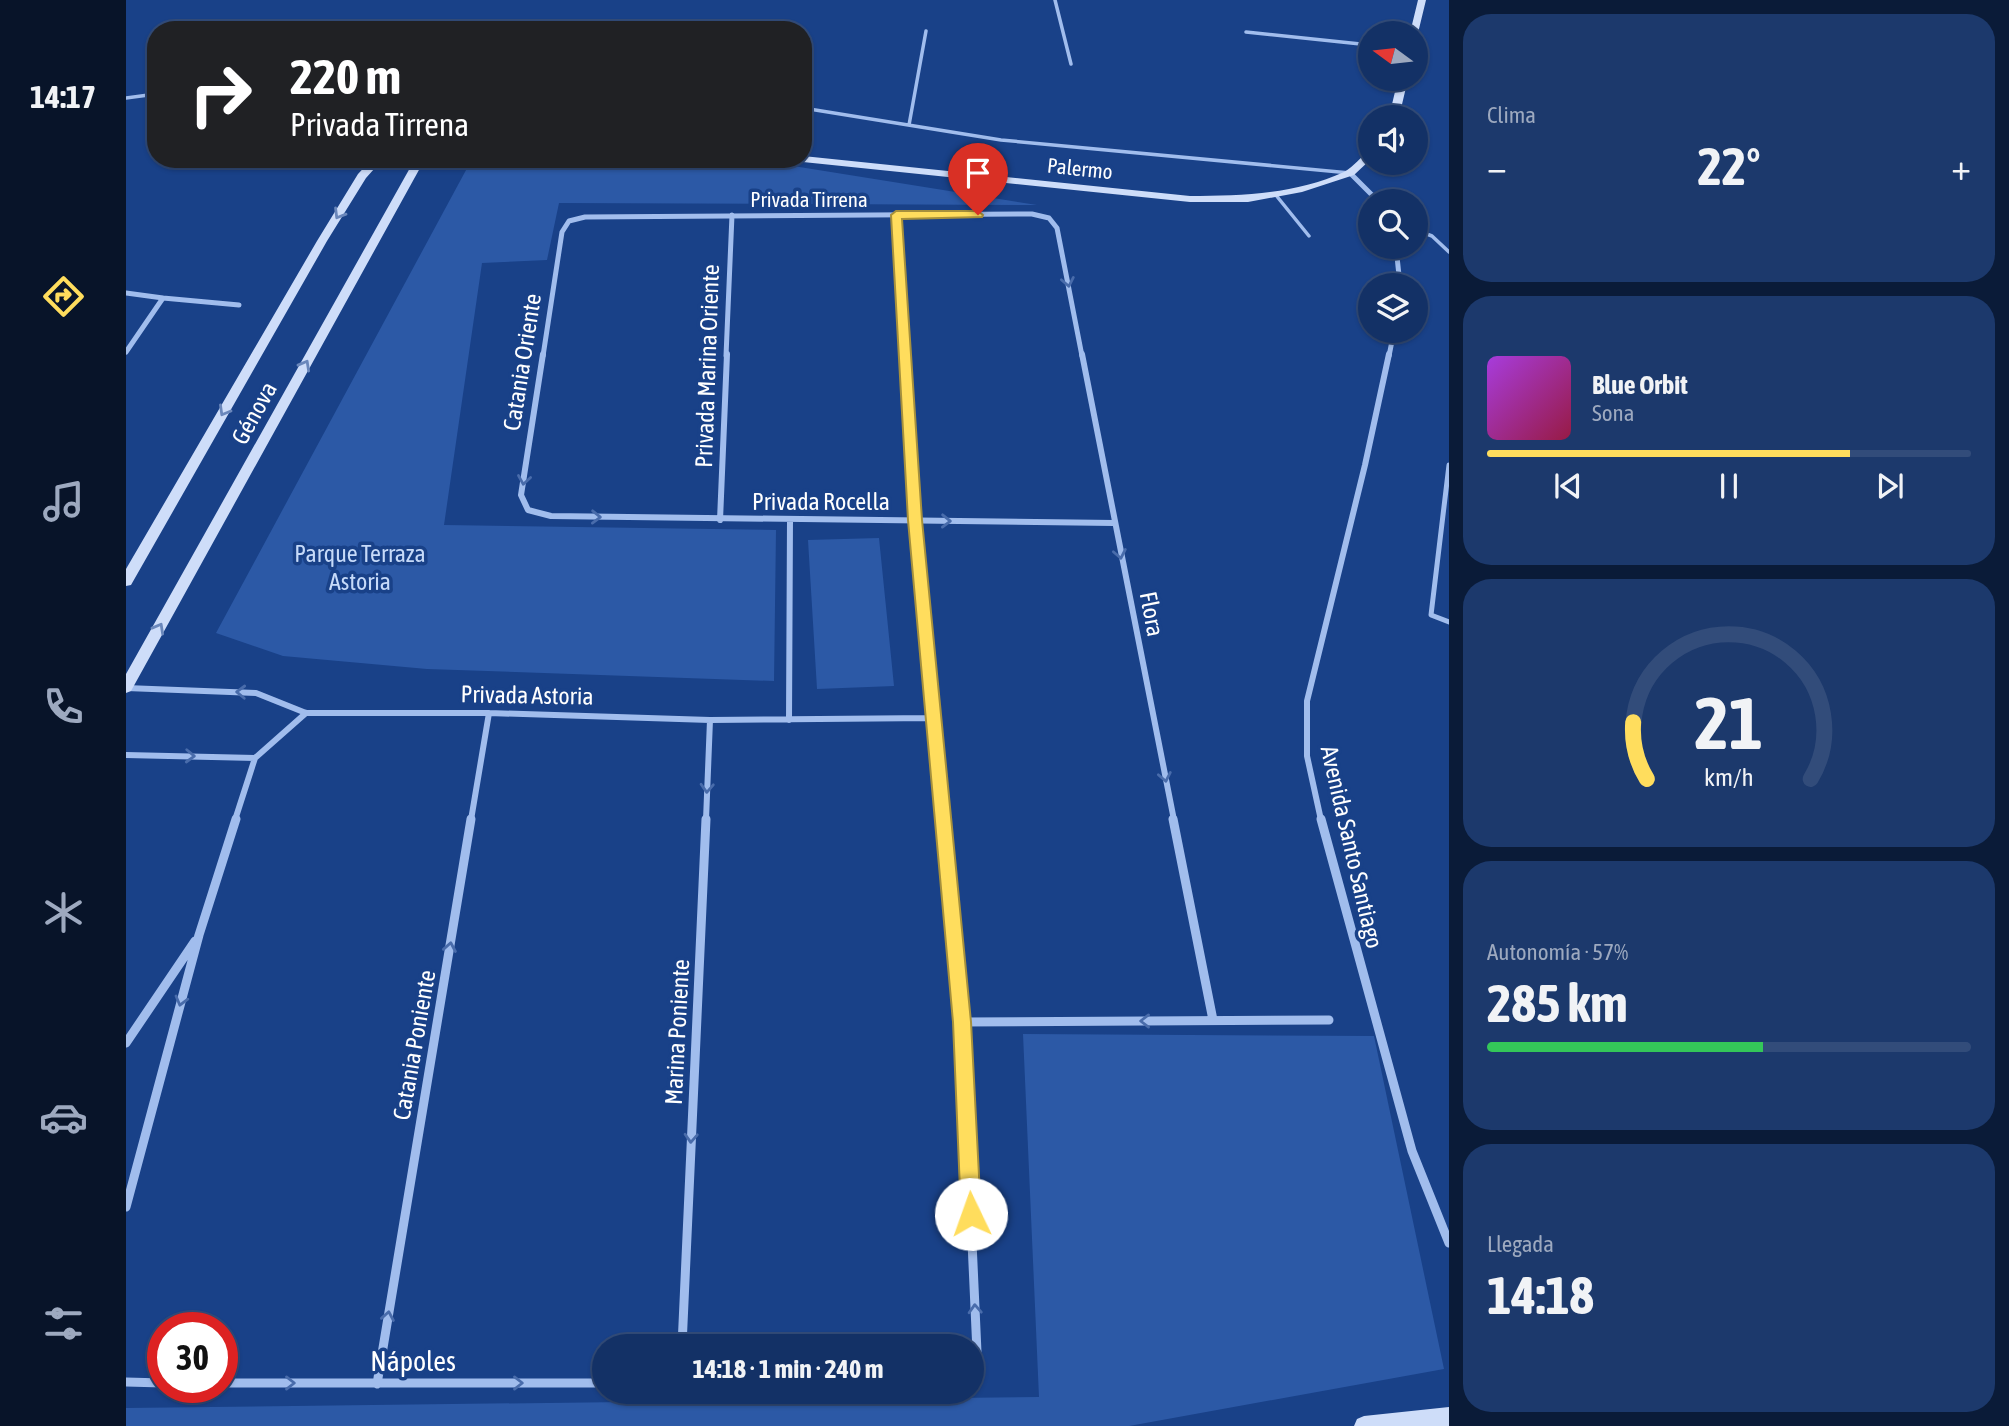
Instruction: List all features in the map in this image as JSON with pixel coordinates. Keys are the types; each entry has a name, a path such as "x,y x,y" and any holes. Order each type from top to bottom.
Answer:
{"street":[{"path":"1417,21 1422,0"},
{"name":"Palermo","path":"812,160 1190,199 1248,199 1302,189 1350,173"},
{"path":"1358,166 1350,173 1366,189"},
{"name":"Génova","path":"126,581 322,241 370,168"},
{"name":"Génova","path":"126,687 415,168"},
{"name":"Privada Tirrena","path":"569,220 585,217 732,215 1032,214 1049,218"},
{"name":"Privada Marina Oriente","path":"720,520 732,215"},
{"path":"896,215 915,520 962,1022 976,1334"},
{"name":"Flora","path":"1049,218 1057,228 1213,1020"},
{"name":"Catania Oriente","path":"528,510 522,495 562,232 569,220"},
{"path":"126,293 239,305"},
{"path":"126,352 163,298"},
{"name":"Avenida Santo Santiago","path":"1391,343 1366,465 1307,701 1307,756 1325,839 1412,1151 1449,1243"},
{"name":"Privada Rocella","path":"528,510 551,516 720,520 1114,523"},
{"path":"789,720 790,519"},
{"name":"Privada Astoria","path":"126,687 256,693 306,713 489,713 710,720 932,718"},
{"path":"126,1207 199,935 255,758 306,713"},
{"name":"Catania Poniente","path":"377,1384 489,713"},
{"name":"Marina Poniente","path":"683,1334 710,720"},
{"path":"126,755 255,758"},
{"path":"126,1042 199,935"},
{"path":"962,1022 1329,1020"},
{"path":"126,1382 147,1383"},
{"name":"Nápoles","path":"238,1383 592,1382"},
{"path":"1364,1426 1439,1420"}],"lane":[{"path":"1055,0 1071,64"},
{"path":"909,125 926,31"},
{"path":"1246,32 1358,43"},
{"path":"126,98 147,95"},
{"path":"812,109 1001,140 1350,173"},
{"path":"1275,194 1310,236"},
{"path":"1428,234 1449,252"},
{"path":"1449,465 1431,615 1449,622"}],"green space":[{"name":"Parque Terraza Astoria","path":"467,168 806,168 1037,205 559,203 547,260 482,263 444,525 776,530 774,681 427,669 283,656 216,633"},
{"path":"879,538 894,686 817,689 808,540"},
{"path":"1023,1034 1374,1036 1444,1369 1129,1426 126,1426 126,1408 592,1402 984,1404 984,1398 1039,1397"}],"route":[{"path":"971,1214 962,1022 915,520 896,215 978,215"}]}
